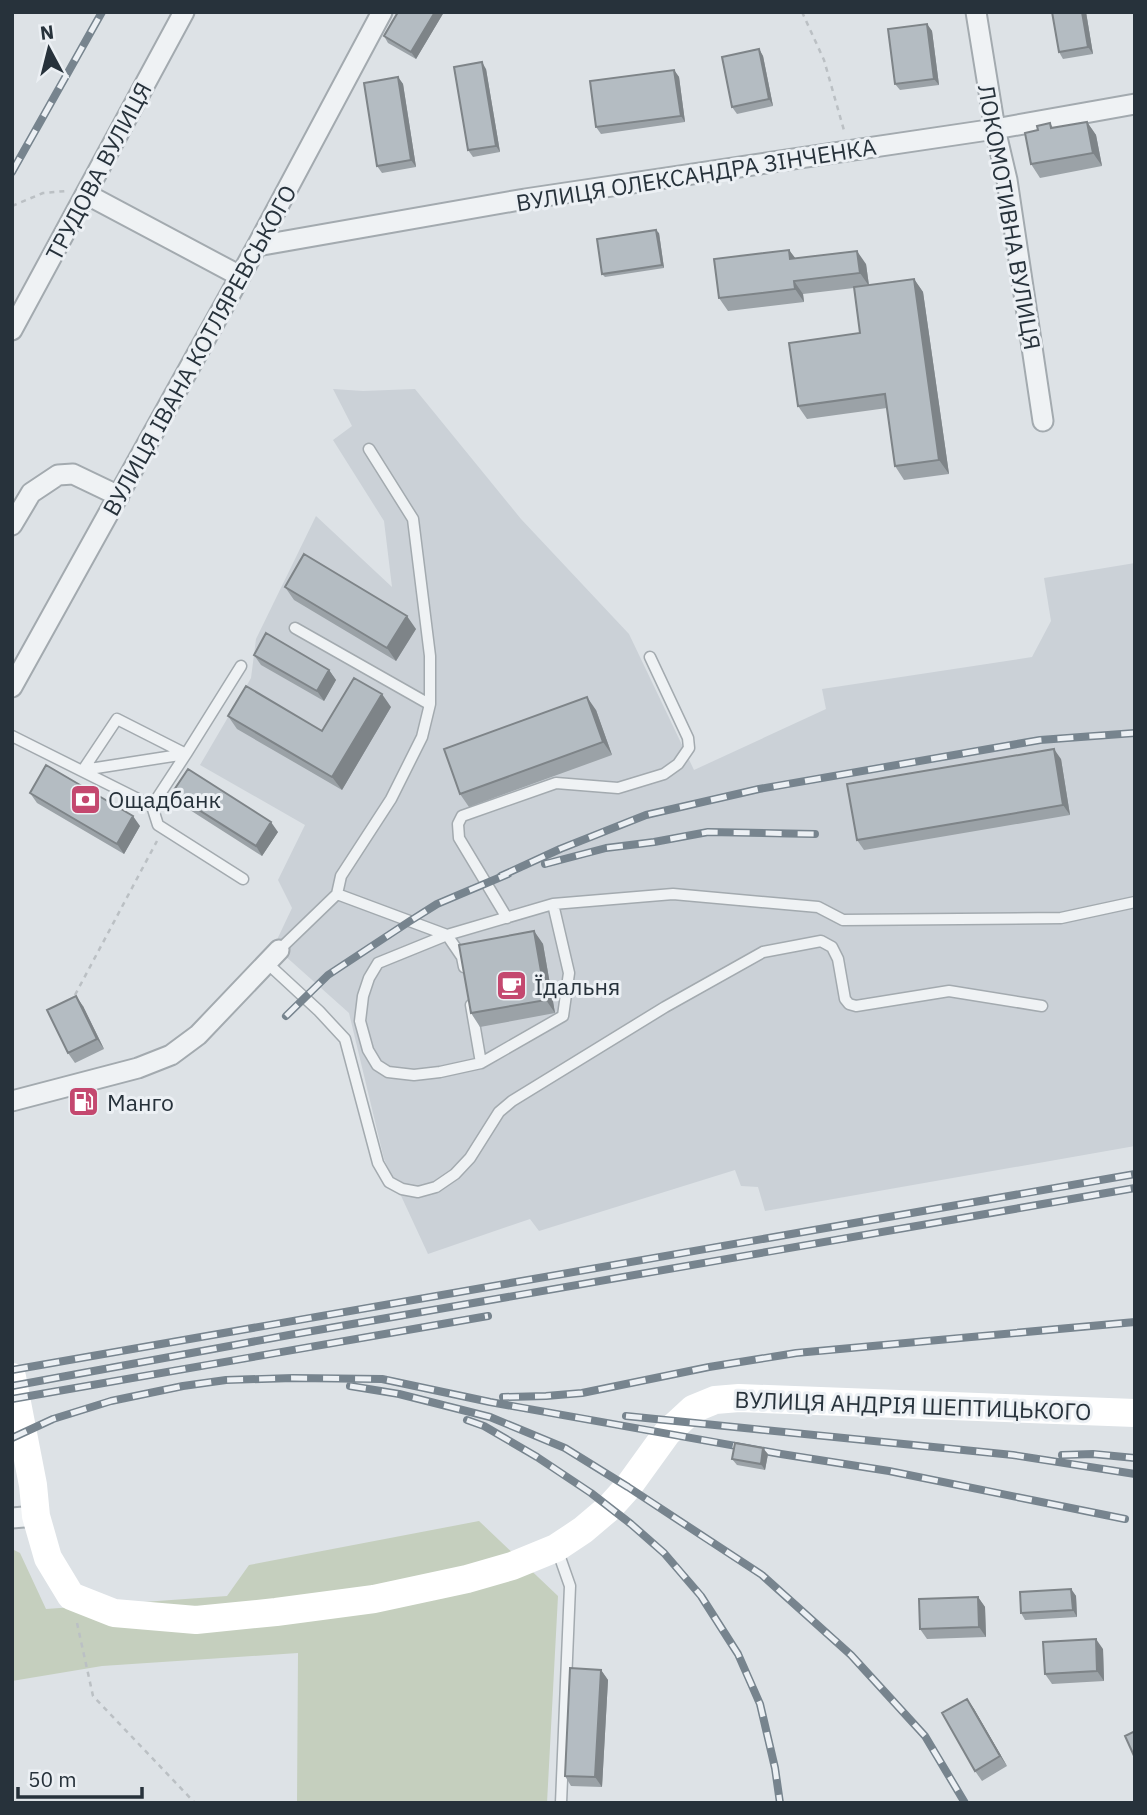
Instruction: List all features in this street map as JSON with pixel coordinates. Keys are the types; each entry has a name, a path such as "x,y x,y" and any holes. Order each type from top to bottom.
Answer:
{"main road":[{"path":"12,1377 33,1485 24,1517 71,1596"},
{"name":"ВУЛИЦЯ АНДРІЯ ШЕПТИЦЬКОГО","path":"71,1596 114,1613 196,1620 387,1596 512,1566 556,1548 583,1530 628,1487 678,1421 692,1409 715,1401 739,1398 1135,1413"}],"street":[{"name":"ТРУДОВА ВУЛИЦЯ","path":"12,330 184,12"},
{"name":"ВУЛИЦЯ ІВАНА КОТЛЯРЕВСЬКОГО","path":"12,687 257,246 383,12"},
{"name":"ЛОКОМОТИВНА ВУЛИЦЯ","path":"976,12 995,129 1007,180 1043,421"},
{"name":"ВУЛИЦЯ ОЛЕКСАНДРА ЗІНЧЕНКА","path":"257,246 525,199 995,129 1135,104"},
{"path":"86,194 240,276"},
{"path":"12,525 31,493 58,475 73,474 119,496"},
{"path":"12,1101 138,1068 171,1055 198,1035 273,957"}],"lane":[{"path":"369,449 413,519 430,656 429,704 422,737 391,799 341,876 337,894 273,957 345,1040 378,1163 389,1182 402,1189 418,1192 436,1187 455,1174 470,1158 499,1112 512,1101 665,1007 763,952 821,941 832,947 838,959 845,999 856,1006 949,991 1042,1006"},
{"path":"295,628 429,704"},
{"path":"507,918 459,838 458,824 463,816 556,783 618,788 664,774 678,764 689,748 688,738 650,657"},
{"path":"152,806 241,666"},
{"path":"83,770 117,719 186,754"},
{"path":"12,736 152,806 158,825 163,829 243,878"},
{"path":"83,770 186,754"},
{"path":"337,894 447,935 462,957 467,983"},
{"path":"553,904 569,973 563,1016 481,1063 414,1075 388,1072 377,1065 368,1050 360,1021 363,996 378,963 447,935 553,904 673,894 818,906 842,920 1061,918 1135,902"},
{"path":"469,997 481,1063"},
{"path":"556,1548 570,1586 561,1803"}],"path":[{"path":"802,12 824,60 849,151"},
{"path":"12,206 43,193 64,191 86,194"},
{"path":"75,995 163,829"},
{"path":"71,1596 93,1696 195,1803"}],"shaded area":[{"path":"333,389 415,389 521,519 629,634 694,770 826,709 822,689 1032,657 1051,621 1044,578 1135,563 1135,1146 765,1211 758,1187 741,1186 735,1170 539,1231 530,1219 428,1254 384,1159 349,1013 274,946 292,908 278,880 305,825 200,765 251,678 256,639 316,516 392,587 384,521 333,440 352,426"}],"green space":[{"path":"479,1521 558,1596 547,1803 297,1803 298,1653 102,1666 12,1681 12,1549 20,1553 46,1609 227,1596 249,1565"}],"building":[{"path":"398,12 435,12 411,52 384,36"},
{"path":"1052,12 1082,12 1088,47 1059,52"},
{"path":"927,24 934,79 895,84 888,29"},
{"path":"759,49 769,99 732,107 722,57"},
{"path":"482,62 496,146 468,150 454,67"},
{"path":"674,70 681,116 596,127 590,81"},
{"path":"398,77 411,160 377,166 364,83"},
{"path":"1087,122 1093,153 1031,164 1025,133 1050,123 1051,128"},
{"path":"656,230 662,265 602,274 597,239"},
{"path":"789,250 790,259 857,251 860,273 794,281 795,289 719,298 714,259"},
{"path":"914,279 939,460 895,466 885,394 798,406 789,343 860,333 854,287"},
{"path":"304,554 407,616 387,648 285,587"},
{"path":"266,633 329,670 317,691 254,655"},
{"path":"354,678 382,694 332,777 228,716 246,686 322,731"},
{"path":"587,697 603,742 460,794 444,749"},
{"path":"1054,749 1063,805 857,840 847,784"},
{"path":"46,765 133,816 117,844 30,793"},
{"path":"188,769 271,822 256,846 172,793"},
{"name":"Їдальня","path":"534,931 546,1000 471,1013 459,945"},
{"path":"76,996 97,1039 68,1053 47,1010"},
{"path":"735,1443 763,1448 761,1464 732,1459"},
{"path":"1071,1589 1073,1610 1021,1613 1020,1592"},
{"path":"978,1597 979,1627 920,1629 919,1599"},
{"path":"1096,1639 1097,1671 1045,1674 1043,1642"},
{"path":"570,1668 601,1670 595,1777 565,1776"},
{"path":"967,1699 1000,1756 975,1771 942,1713"},
{"path":"1135,1731 1135,1758 1125,1736"}],"railway":[{"path":"12,172 102,12"},
{"path":"501,876 646,815 759,789 1040,740 1135,733"},
{"path":"545,864 606,848 708,832 815,834"},
{"path":"286,1016 328,975 410,921 437,904 508,874"},
{"path":"12,1370 1135,1174"},
{"path":"12,1386 289,1335 1135,1188"},
{"path":"12,1399 488,1316"},
{"path":"503,1397 582,1393 709,1367 796,1353 1135,1322"},
{"path":"12,1438 53,1419 111,1401 183,1386 226,1380 382,1379 490,1402 889,1471 1125,1519"},
{"path":"350,1386 399,1394 490,1417 565,1448 762,1575 851,1655 925,1736 965,1803"},
{"path":"626,1416 1013,1455 1135,1474"},
{"path":"467,1420 484,1426 537,1457 591,1493 664,1553 701,1596 738,1654 760,1704 780,1803"},
{"path":"1062,1455 1093,1454 1135,1458"}],"place":[{"name":"Ощадбанк","path":"85,799"},
{"name":"Їдальня","path":"511,986"},
{"name":"Манго","path":"84,1102"}]}
